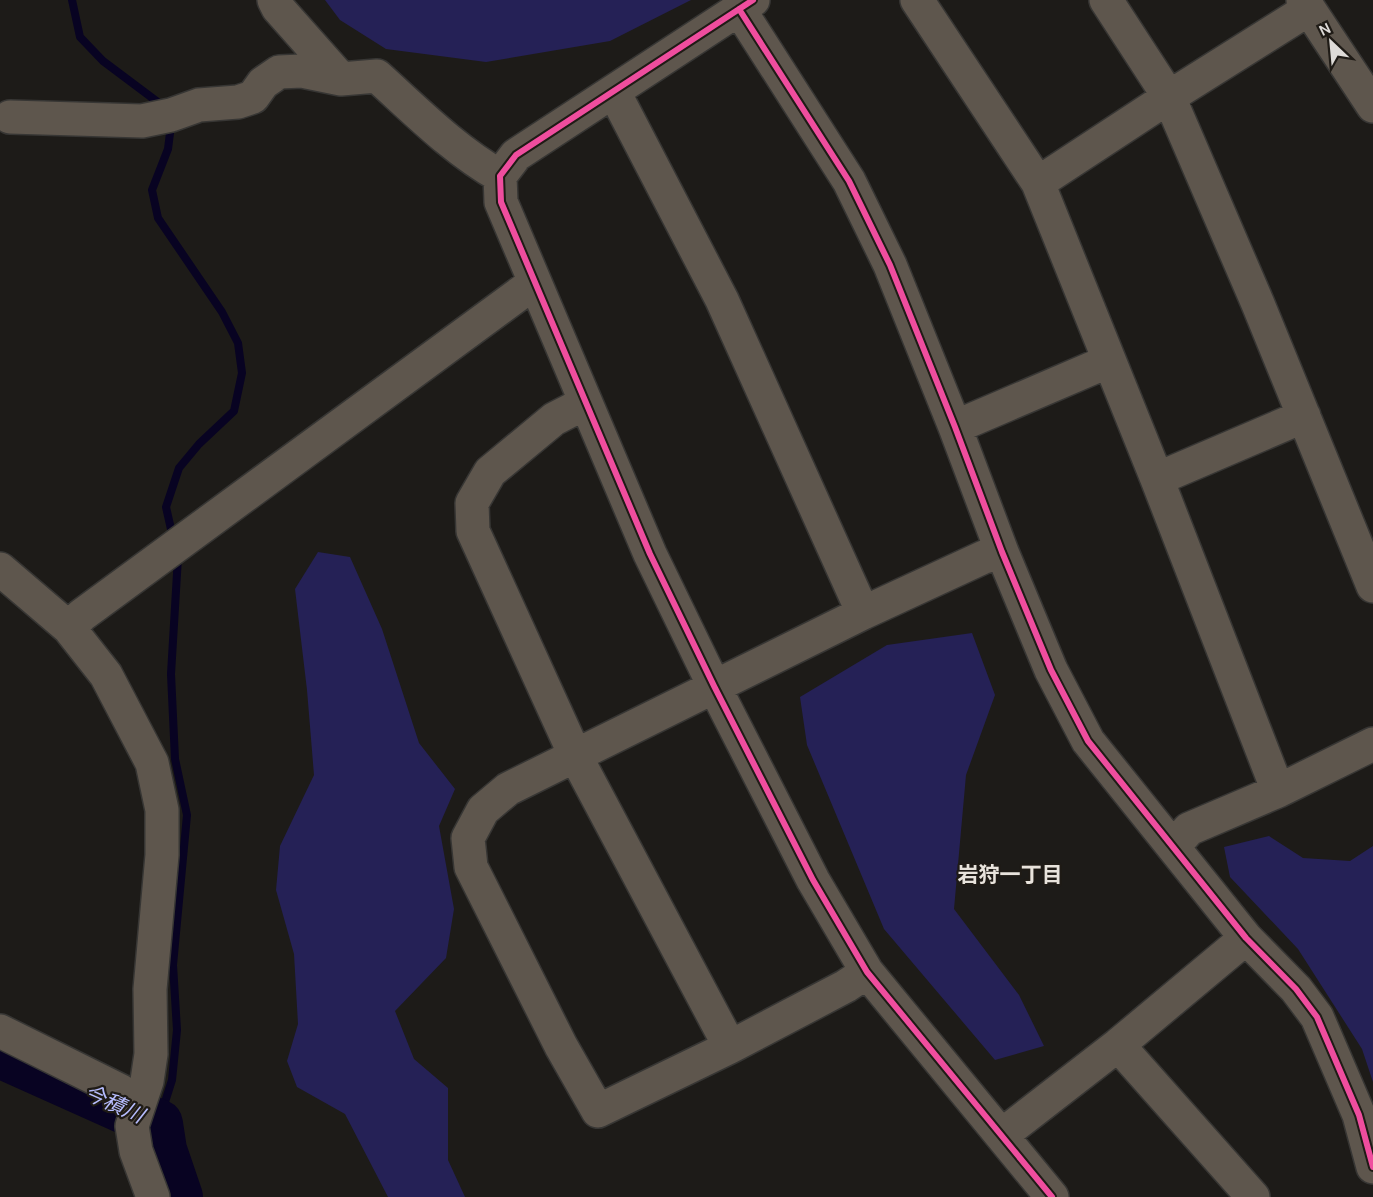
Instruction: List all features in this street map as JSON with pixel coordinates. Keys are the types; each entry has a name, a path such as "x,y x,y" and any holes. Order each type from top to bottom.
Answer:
{"street":[{"path":"274,0 278,8 341,80"},
{"path":"917,0 1038,183 1108,361 1158,479 1278,791"},
{"path":"1106,0 1168,97 1304,416 1373,586"},
{"path":"1038,183 1306,4 1373,106"},
{"path":"1052,1197 867,972 813,880 650,554 501,202 500,176 516,155 746,5 849,181 890,265 1050,670 1088,741 1246,938 1296,989 1317,1017 1359,1115 1373,1167"},
{"path":"10,117 142,122 199,105 238,102 253,97 262,84 279,72 303,71 341,80 376,76 475,162 500,176"},
{"path":"614,92 722,300 863,613"},
{"path":"69,628 91,608 534,283"},
{"path":"955,427 1108,361"},
{"path":"585,403 554,419 490,472 472,503 473,531 575,755 730,1047"},
{"path":"1158,479 1304,416"},
{"path":"867,972 846,986 730,1047 598,1111 561,1046 471,867 468,838 483,810 508,789 863,613 984,557 1002,552"},
{"path":"0,569 69,628 106,675 152,763 162,810 162,855 150,989 151,1054 147,1081 132,1126 136,1151 153,1197"},
{"path":"1174,846 1189,830 1278,791 1373,744"},
{"path":"1002,1136 1118,1045 1246,938"},
{"path":"0,1031 121,1091 136,1109"},
{"path":"1118,1045 1253,1197"}],"shaded area":[{"path":"325,0 691,0 610,41 486,62 386,49 340,20"},
{"path":"318,552 350,557 382,629 419,743 455,789 439,826 454,909 446,958 395,1011 414,1059 448,1088 448,1160 465,1197 388,1197 345,1114 297,1087 287,1061 298,1024 294,954 276,890 280,846 314,775 295,589"},
{"path":"972,633 995,695 966,775 954,909 1019,995 1044,1046 995,1060 884,929 807,745 800,697 887,645"},
{"path":"1269,836 1303,858 1350,861 1373,846 1373,1082 1362,1049 1298,949 1230,877 1224,847"}],"waterway":[{"path":"72,0 80,37 103,61 159,103 163,110"},
{"path":"169,122 171,125 168,149 152,190 158,218 222,312 238,343 242,373 234,411 199,444 179,468 166,507 173,538"},
{"path":"158,1124 172,1080 177,1030 173,965 187,815 175,759 171,674 178,557"},
{"name":"今積川","path":"0,1053 158,1124 162,1150 178,1197"}],"cycle path":[{"path":"753,0 516,155 500,176 501,202 650,554 813,880 867,972 1052,1197"},
{"path":"739,9 849,181 890,265 1002,552 1051,670 1088,741 1246,938 1296,989 1317,1017 1359,1115 1373,1167"}],"district":[{"name":"岩狩一丁目","path":"1010,875"}]}
